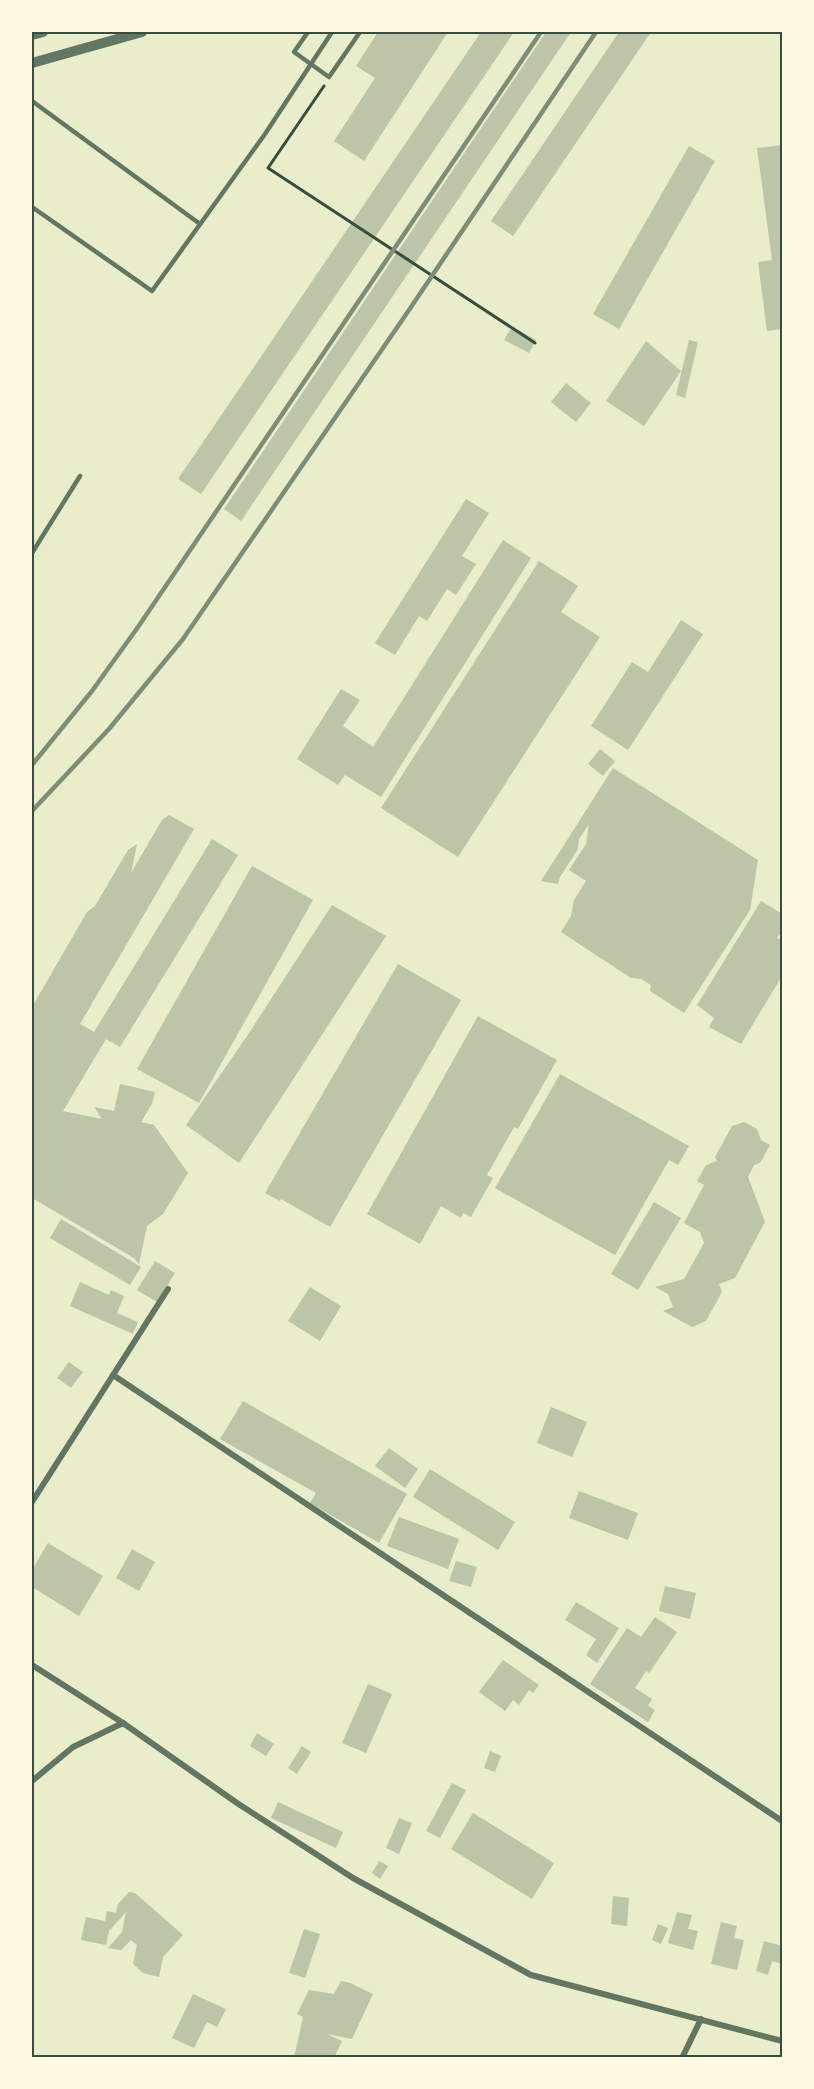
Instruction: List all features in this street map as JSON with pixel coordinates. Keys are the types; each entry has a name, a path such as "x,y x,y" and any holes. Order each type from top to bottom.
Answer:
{"street":[{"path":"32,35 43,32"},
{"path":"32,63 142,32"},
{"path":"32,1502 168,1289"},
{"path":"113,1375 783,1821"},
{"path":"32,1665 123,1723 237,1803 353,1878 531,1975 783,2041"},
{"path":"32,1782 73,1747 123,1723"},
{"path":"682,2058 701,2019"}],"lane":[{"path":"308,32 294,52 330,77 360,32"},
{"path":"32,207 152,291 265,134 332,32"},
{"path":"32,101 200,225"},
{"path":"32,553 80,476"}],"path":[{"path":"330,77 268,168 535,343"}],"building":[{"path":"378,32 448,32 364,161 334,141 375,78 356,66"},
{"path":"481,32 514,32 201,494 178,479"},
{"path":"546,32 571,32 241,521 224,509"},
{"path":"619,32 651,32 513,236 491,221"},
{"path":"782,145 782,329 767,331 758,262 772,260 757,148"},
{"path":"689,146 715,161 619,329 593,314"},
{"path":"512,326 536,340 529,353 504,340"},
{"path":"689,340 698,342 685,398 676,395"},
{"path":"646,341 681,371 644,426 606,401"},
{"path":"566,383 591,403 576,422 551,402"},
{"path":"466,499 489,513 462,556 476,564 456,595 447,589 427,621 419,616 395,655 375,643"},
{"path":"503,540 531,558 381,797 345,775 338,785 297,759 341,689 360,700 343,726 373,747"},
{"path":"539,561 578,586 561,612 600,637 458,857 381,808"},
{"path":"681,620 703,634 628,750 591,726 632,662 648,672"},
{"path":"600,749 615,761 603,776 588,764"},
{"path":"613,768 758,860 750,910 684,1013 650,991 651,985 641,979 631,978 561,932 571,916 574,900 586,881 569,870 586,844 589,824 579,839 578,849 558,884 541,881"},
{"path":"169,815 194,829 80,1024 94,1032 212,839 238,855 120,1047 106,1039 63,1111 102,1119 94,1107 114,1111 120,1084 155,1092 152,1104 141,1122 154,1125 188,1173 163,1214 147,1226 139,1264 134,1258 32,1198 32,1007 87,912 95,906 128,850 137,844 131,873 162,820"},
{"path":"252,866 313,900 199,1103 137,1069"},
{"path":"761,901 782,914 782,931 777,938 782,940 782,976 741,1044 709,1027 714,1018 697,1005"},
{"path":"332,905 386,936 239,1163 186,1125"},
{"path":"398,964 461,1000 330,1227 281,1199 280,1201 265,1193"},
{"path":"478,1016 557,1060 518,1129 514,1127 487,1175 493,1178 471,1217 463,1213 461,1218 441,1206 420,1244 367,1214"},
{"path":"560,1074 689,1146 678,1165 669,1160 615,1255 495,1188"},
{"path":"744,1122 757,1129 761,1140 770,1145 760,1163 754,1165 748,1177 765,1222 735,1278 719,1284 722,1292 706,1321 692,1327 663,1311 673,1307 668,1294 655,1287 684,1279 704,1243 700,1232 684,1223 704,1185 697,1181 706,1165 717,1161 715,1157 732,1126"},
{"path":"654,1202 681,1218 638,1290 611,1274"},
{"path":"61,1219 141,1267 130,1285 50,1238"},
{"path":"155,1261 175,1273 157,1302 137,1290"},
{"path":"80,1282 109,1295 111,1290 124,1296 117,1313 138,1322 133,1334 70,1306"},
{"path":"310,1287 341,1306 320,1341 288,1321"},
{"path":"69,1362 83,1372 71,1388 57,1378"},
{"path":"243,1401 407,1494 379,1543 310,1503 316,1493 220,1439"},
{"path":"551,1407 587,1422 572,1457 537,1443"},
{"path":"389,1448 418,1469 405,1488 375,1466"},
{"path":"430,1469 515,1522 498,1550 413,1497"},
{"path":"579,1491 638,1513 628,1540 569,1518"},
{"path":"399,1517 459,1539 448,1569 387,1546"},
{"path":"48,1543 103,1576 79,1616 32,1587 32,1570"},
{"path":"132,1549 155,1562 139,1591 116,1578"},
{"path":"456,1561 477,1567 471,1587 449,1581"},
{"path":"665,1586 696,1593 690,1619 659,1611"},
{"path":"576,1602 619,1628 597,1663 586,1655 596,1639 565,1620"},
{"path":"655,1617 677,1632 649,1673 646,1671 635,1688 652,1699 648,1706 655,1710 648,1722 590,1684 627,1628 641,1637"},
{"path":"503,1660 539,1685 533,1693 529,1690 519,1705 513,1700 505,1711 479,1692"},
{"path":"368,1684 392,1694 366,1753 342,1743"},
{"path":"257,1733 274,1744 266,1756 250,1746"},
{"path":"302,1746 311,1752 297,1774 288,1768"},
{"path":"490,1751 501,1756 495,1772 484,1768"},
{"path":"452,1783 466,1790 440,1838 426,1831"},
{"path":"278,1802 343,1832 336,1848 271,1818"},
{"path":"473,1813 554,1863 532,1899 451,1849"},
{"path":"399,1818 412,1823 399,1854 386,1848"},
{"path":"379,1861 388,1866 380,1879 372,1873"},
{"path":"129,1892 135,1893 183,1935 163,1957 159,1977 143,1973 133,1964 137,1945 131,1940 121,1950 108,1948 122,1932 126,1912 109,1931 106,1945 81,1940 86,1917 105,1921 107,1911 116,1913 118,1904"},
{"path":"613,1896 629,1898 627,1926 611,1924"},
{"path":"677,1912 692,1915 688,1929 698,1931 693,1950 668,1943"},
{"path":"721,1922 737,1926 734,1938 744,1940 737,1970 711,1964"},
{"path":"658,1924 668,1928 661,1944 652,1940"},
{"path":"304,1929 320,1934 305,1978 289,1973"},
{"path":"764,1941 782,1946 782,1964 772,1961 768,1975 756,1971"},
{"path":"341,1981 373,1994 352,2039 327,2034 342,2041 334,2058 294,2058 303,2017 297,2014 309,1990 334,1994"},
{"path":"193,1994 226,2009 217,2027 207,2022 194,2048 172,2038"}],"railway":[{"path":"32,765 92,691 138,627 541,32"},
{"path":"32,811 109,729 183,639 407,313 596,32"}]}
